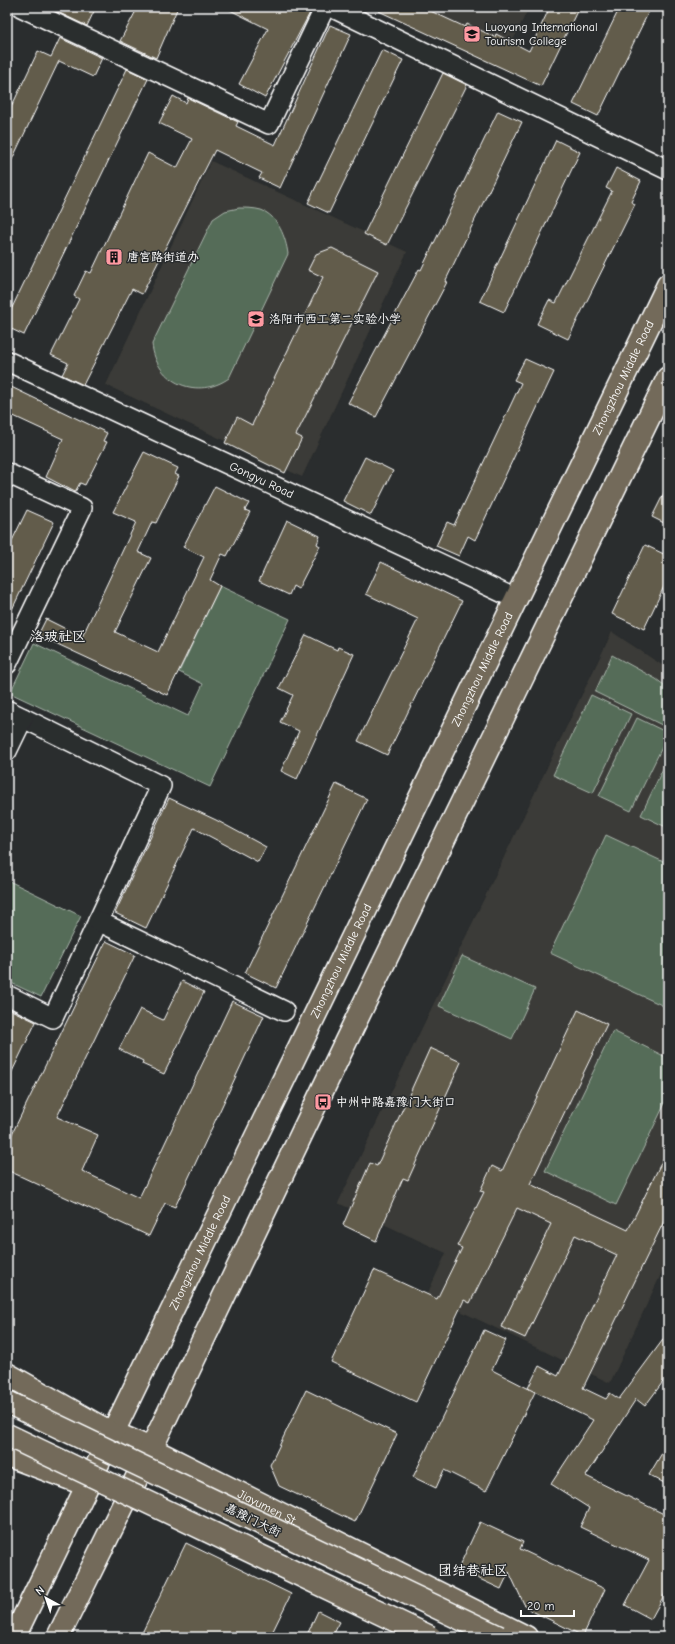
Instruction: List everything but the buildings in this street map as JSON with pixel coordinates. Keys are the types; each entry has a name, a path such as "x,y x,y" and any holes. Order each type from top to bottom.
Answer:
{"main road":[{"name":"Zhongzhou Middle Road","path":"14,1637 668,285"},
{"path":"58,1637 124,1500 151,1449 668,378"},
{"path":"7,1374 112,1433"},
{"name":"Jiayumen St.","path":"7,1381 112,1433 151,1449 526,1637"},
{"name":"嘉豫门大街","path":"7,1402 499,1637"},
{"path":"7,1435 430,1637"},
{"path":"7,1447 87,1485"},
{"path":"7,1454 124,1500 414,1637"}],"street":[{"path":"21,7 269,124 326,7"},
{"path":"331,7 668,170"},
{"name":"Gongyu Road","path":"7,361 516,599"},
{"path":"7,473 82,508 7,664"},
{"path":"7,751 15,714 161,786 53,1018 7,995"},
{"path":"98,921 284,1011"}],"shaded area":[{"name":"Luoyang International Tourism College","path":"370,7 529,7 500,68"},
{"name":"洛阳市西工第二实验小学","path":"211,161 407,252 302,477 106,385"},
{"path":"612,632 668,669 668,1259 610,1383 427,1295 446,1253 338,1203"}],"green space":[{"path":"239,208 253,208 261,210 272,217 280,228 288,254 229,378 204,388 180,384 170,378 161,369 155,358 152,344 213,219 225,211"},
{"path":"220,586 290,619 210,787 10,693 34,643 188,716 203,684 179,672"},
{"path":"612,655 656,679 668,688 668,728 595,692"},
{"path":"591,695 631,714 593,793 553,775"},
{"path":"637,718 668,733 668,735 631,811 599,796"},
{"path":"668,758 668,828 641,815"},
{"path":"606,835 668,864 668,1008 550,953"},
{"path":"7,880 81,916 41,997 7,981"},
{"path":"462,956 535,989 512,1039 439,1006"},
{"path":"613,1031 668,1058 668,1097 616,1205 545,1171"}],"place":[{"name":"Luoyang International Tourism College","path":"472,34"},
{"name":"唐宫路街道办","path":"114,257"},
{"name":"洛阳市西工第二实验小学","path":"256,319"},
{"name":"中州中路嘉豫门大街口","path":"323,1102"}],"district":[{"name":"洛玻社区","path":"58,636"},
{"name":"团结巷社区","path":"473,1570"}]}
